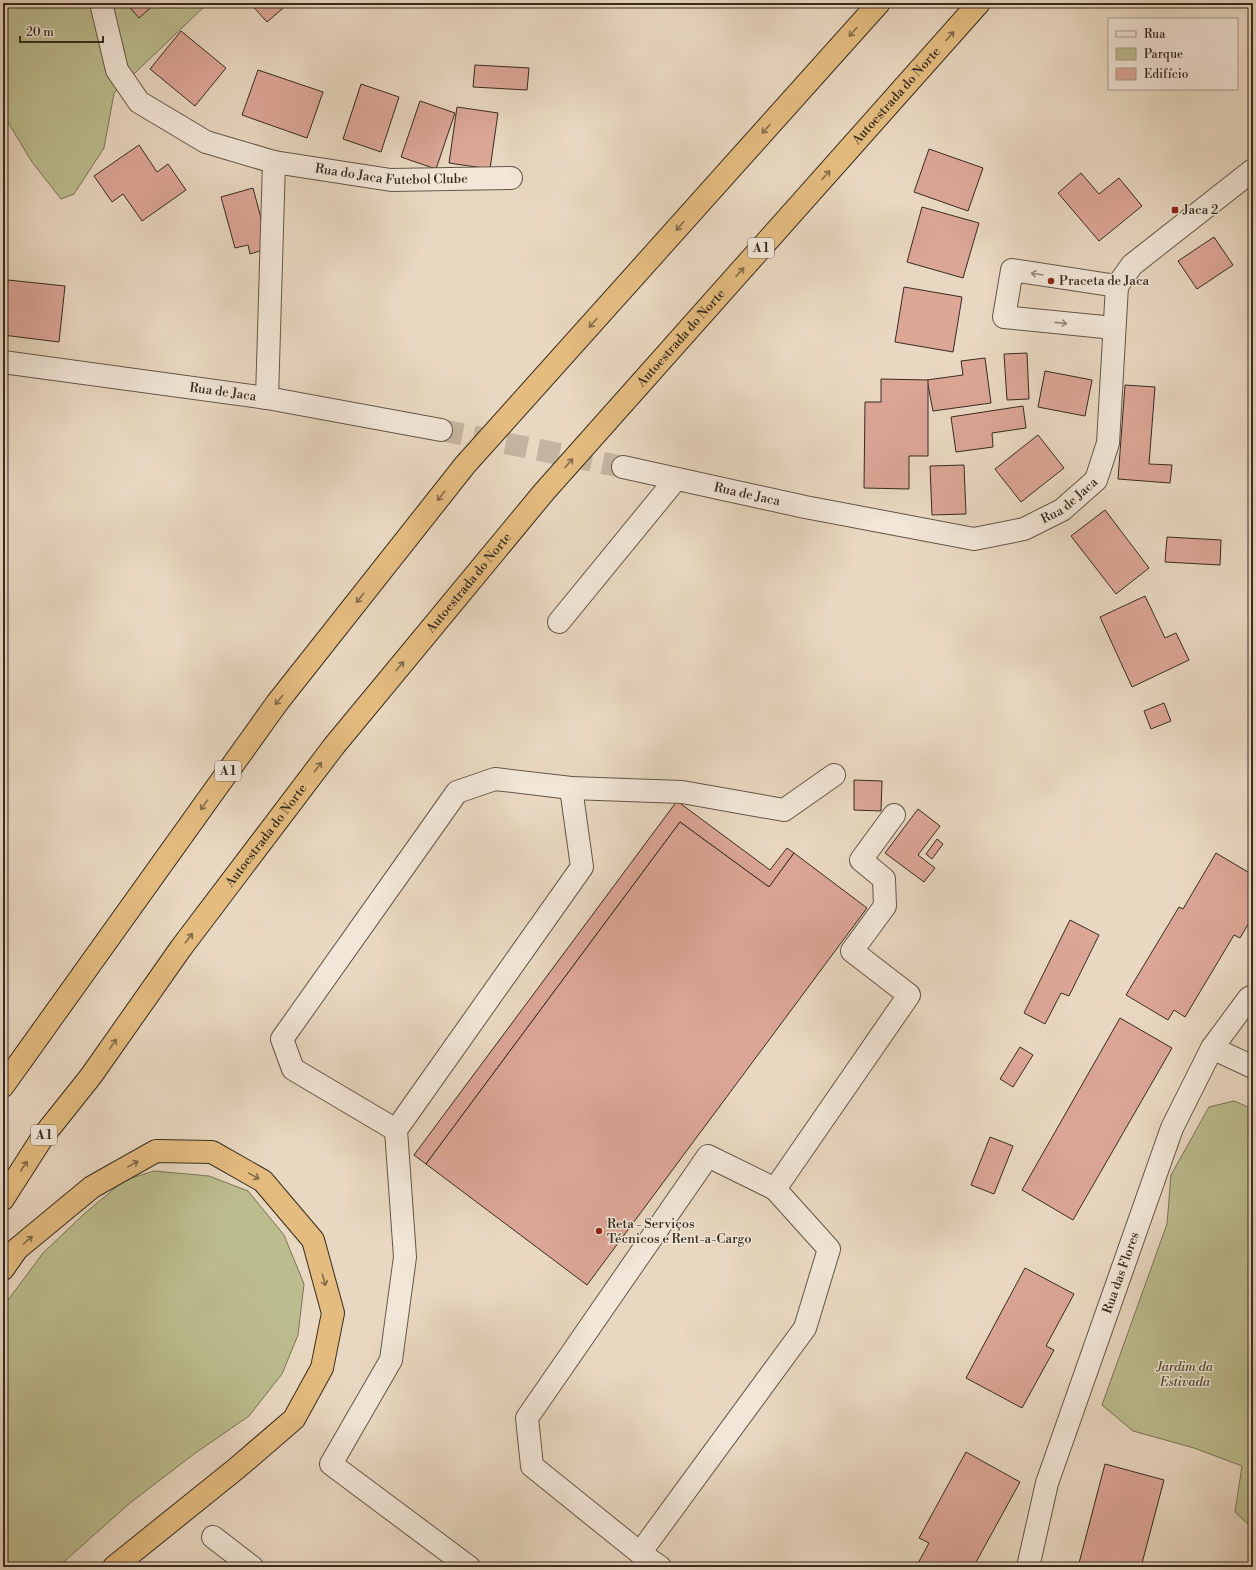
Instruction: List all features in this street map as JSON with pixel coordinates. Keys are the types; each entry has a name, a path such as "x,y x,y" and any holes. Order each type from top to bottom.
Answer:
{"highway":[{"name":"A 1","path":"3,1086 277,703 465,465 879,3"},
{"name":"Autoestrada do Norte","path":"3,1199 44,1135 90,1076 182,948 334,746 544,492 979,3"},
{"path":"3,1269 17,1249 92,1187 156,1151 212,1152 264,1181 313,1240 333,1313 322,1368 294,1419 237,1468 114,1567"}],"street":[{"name":"Rua do Jaca Futebol Clube","path":"101,3 117,70 139,102 206,142 274,162 391,180 510,178"},
{"path":"267,398 274,162"},
{"path":"1114,328 1004,317 1012,270 1117,286 1132,265 1253,170"},
{"name":"Rua de Jaca","path":"623,467 804,507 974,539 1024,529 1062,510 1096,480 1108,443 1117,286"},
{"name":"Rua de Jaca","path":"3,362 267,398 441,430"},
{"path":"559,622 676,479"},
{"path":"396,1130 293,1069 282,1038 457,792 495,779 571,788 682,792 784,810 834,775"},
{"path":"469,1567 331,1464 391,1360 405,1257 396,1130 582,867 571,788"},
{"path":"775,1189 909,995 852,951 885,906 884,879 861,860 894,815"},
{"name":"Rua das Flores","path":"1028,1567 1047,1482 1170,1135 1212,1048 1249,998 1253,996"},
{"path":"1212,1048 1253,1067"},
{"path":"640,1552 805,1328 830,1249 775,1189 708,1156 527,1418 532,1466 640,1552 660,1567"},
{"path":"213,1537 252,1567"}],"green space":[{"path":"3,3 208,3 114,93 104,148 74,194 61,199 32,162 3,114"},
{"name":"Jardim da Estivada","path":"1234,1101 1253,1109 1253,1529 1235,1512 1242,1466 1194,1448 1133,1431 1102,1405 1167,1224 1171,1175 1209,1107"},
{"path":"154,1171 209,1176 248,1191 284,1235 304,1284 298,1335 282,1374 249,1416 194,1454 130,1503 58,1567 3,1567 3,1307 43,1253 85,1213 125,1180"}],"building":[{"path":"126,3 156,3 139,18"},
{"path":"250,3 289,3 267,22"},
{"path":"181,31 226,68 195,106 150,69"},
{"path":"475,65 529,68 527,90 473,87"},
{"path":"258,70 323,92 307,138 242,115"},
{"path":"361,84 399,97 381,152 343,139"},
{"path":"420,101 455,113 436,169 401,157"},
{"path":"457,107 498,113 490,169 449,163"},
{"path":"139,145 157,172 168,164 186,190 142,221 123,194 112,202 94,176"},
{"path":"929,149 983,168 968,211 914,192"},
{"path":"1081,173 1099,194 1119,178 1142,206 1099,241 1058,193"},
{"path":"253,188 269,248 250,254 248,245 235,248 221,197"},
{"path":"922,207 979,223 963,278 907,262"},
{"path":"1214,237 1233,265 1197,289 1178,261"},
{"path":"8,280 65,286 59,342 3,335"},
{"path":"904,287 962,297 953,352 895,342"},
{"path":"1027,353 1029,399 1007,400 1004,354"},
{"path":"985,358 991,403 933,411 927,380 963,375 961,361"},
{"path":"1045,371 1092,380 1085,416 1038,407"},
{"path":"881,379 928,380 928,456 909,456 909,489 864,488 865,402 881,402"},
{"path":"1125,385 1155,387 1149,464 1172,465 1170,483 1118,479"},
{"path":"1023,406 1026,428 992,433 993,447 956,452 951,417"},
{"path":"1038,435 1064,468 1021,502 995,469"},
{"path":"964,465 966,514 932,515 930,466"},
{"path":"1105,510 1149,568 1116,594 1071,536"},
{"path":"1167,537 1221,540 1220,565 1165,562"},
{"path":"1145,596 1165,638 1176,633 1189,660 1132,687 1100,617"},
{"path":"1164,703 1171,721 1151,729 1144,711"},
{"path":"854,780 882,781 881,811 854,810"},
{"path":"677,801 770,870 787,848 794,853 769,887 680,822 426,1164 414,1155"},
{"path":"918,809 940,826 918,855 935,868 924,882 885,853"},
{"path":"680,822 769,887 794,853 867,908 587,1285 426,1164"},
{"path":"937,839 943,844 932,859 926,854"},
{"path":"1216,853 1253,875 1253,916 1240,938 1234,935 1185,1017 1174,1010 1168,1020 1126,995 1179,907 1183,909"},
{"path":"1070,920 1099,935 1069,996 1061,993 1045,1024 1024,1013"},
{"path":"1120,1018 1172,1048 1073,1220 1022,1190"},
{"path":"1020,1047 1033,1055 1013,1087 1000,1079"},
{"path":"990,1137 1013,1146 994,1194 971,1185"},
{"path":"1025,1268 1074,1294 1046,1346 1054,1350 1022,1408 966,1378"},
{"path":"966,1452 1020,1482 975,1564 981,1567 916,1567 929,1543 919,1538"},
{"path":"1105,1464 1164,1480 1141,1567 1078,1567"}],"tunnel":[{"path":"441,430 623,467"}],"place":[{"name":"Jaca 2","path":"1175,210"},
{"name":"Praceta de Jaca","path":"1051,281"},
{"name":"Reta - Serviços Técnicos e Rent-a-Cargo","path":"599,1231"}]}
